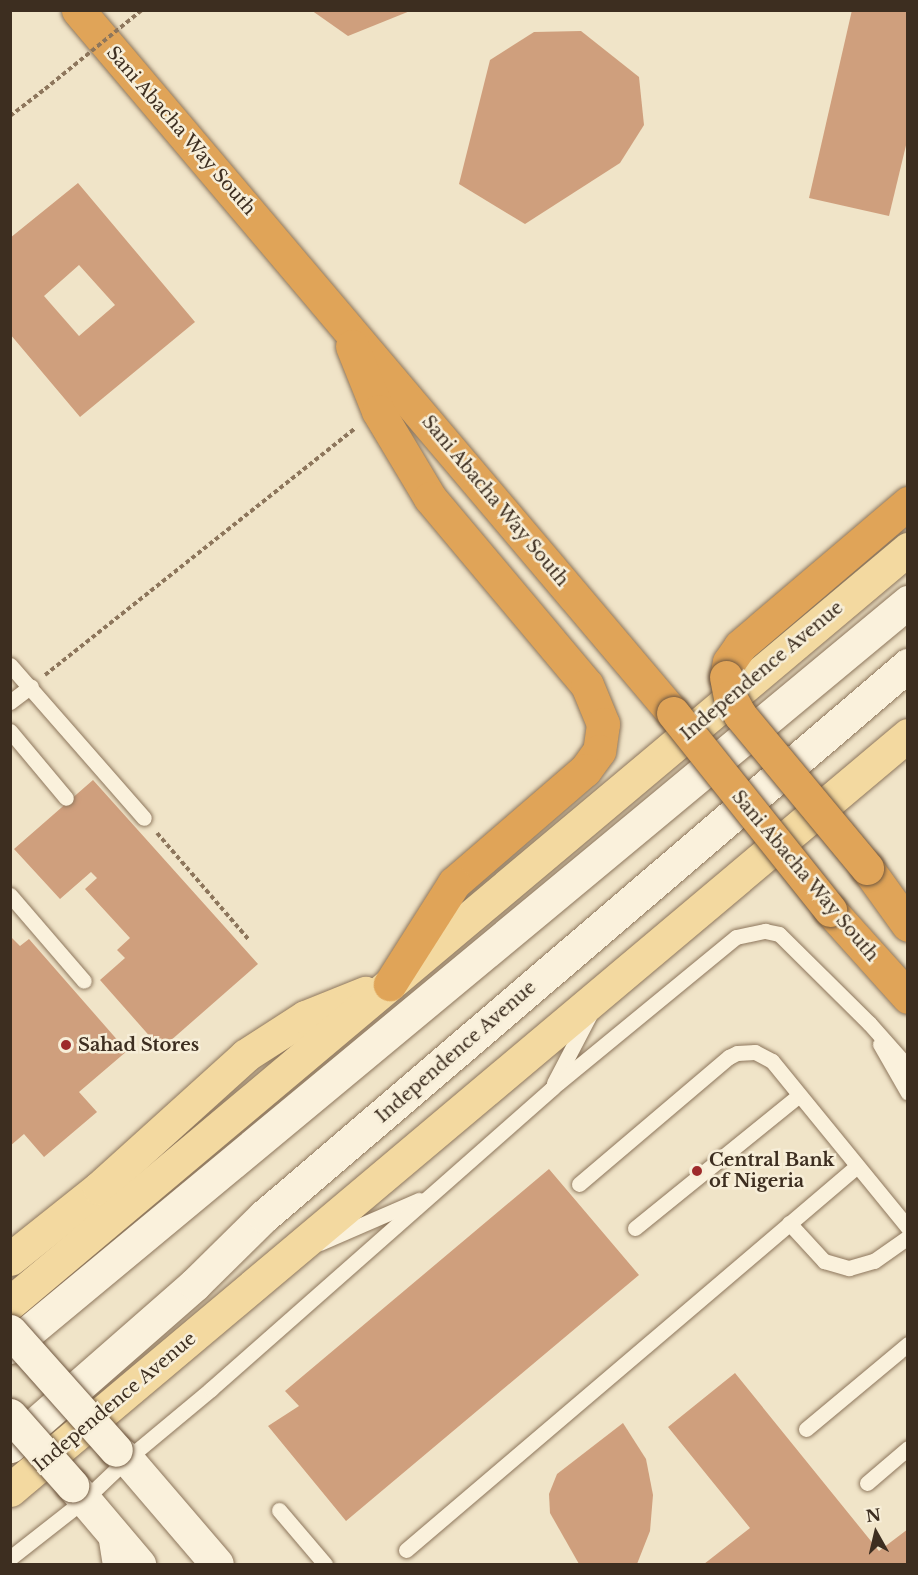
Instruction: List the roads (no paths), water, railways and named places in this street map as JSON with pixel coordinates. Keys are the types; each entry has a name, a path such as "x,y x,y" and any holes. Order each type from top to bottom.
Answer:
{"highway":[{"name":"Sani Abacha Way South","path":"78,10 673,713 830,910 908,997"},
{"path":"341,319 378,411 430,498 587,685 603,724 599,751 585,770 454,883 390,984"},
{"path":"908,503 740,646 729,662 726,677 730,697 740,715 867,868 908,925"}],"main road":[{"name":"Independence Avenue","path":"10,1303 908,549"},
{"path":"10,1347 908,602"},
{"name":"Independence Avenue","path":"10,1446 186,1292 264,1216 908,665"},
{"name":"Independence Avenue","path":"10,1490 908,735"},
{"path":"10,1259 99,1188 246,1055 305,1017 390,984"},
{"path":"10,1331 217,1564"},
{"path":"10,1415 139,1564"}],"lane":[{"path":"10,665 31,686 144,819"},
{"path":"10,702 31,686"},
{"path":"10,731 66,798"},
{"path":"10,895 84,981"},
{"path":"10,1558 87,1502 121,1454 211,1389 552,1088 736,937 749,932 765,931 779,934 869,1023 908,1067"},
{"path":"552,1088 600,994"},
{"path":"869,1023 908,1093"},
{"path":"579,1184 737,1053 755,1052 766,1056 908,1228"},
{"path":"635,1228 799,1095"},
{"path":"406,1550 857,1166"},
{"path":"287,1258 432,1194"},
{"path":"789,1223 824,1261 849,1268 874,1261 908,1237"},
{"path":"806,1429 908,1344"},
{"path":"867,1483 908,1448"},
{"path":"87,1502 110,1564"},
{"path":"279,1510 325,1564"}],"place":[{"name":"Sahad Stores","path":"66,1045"},
{"name":"Central Bank of Nigeria","path":"697,1171"}]}
